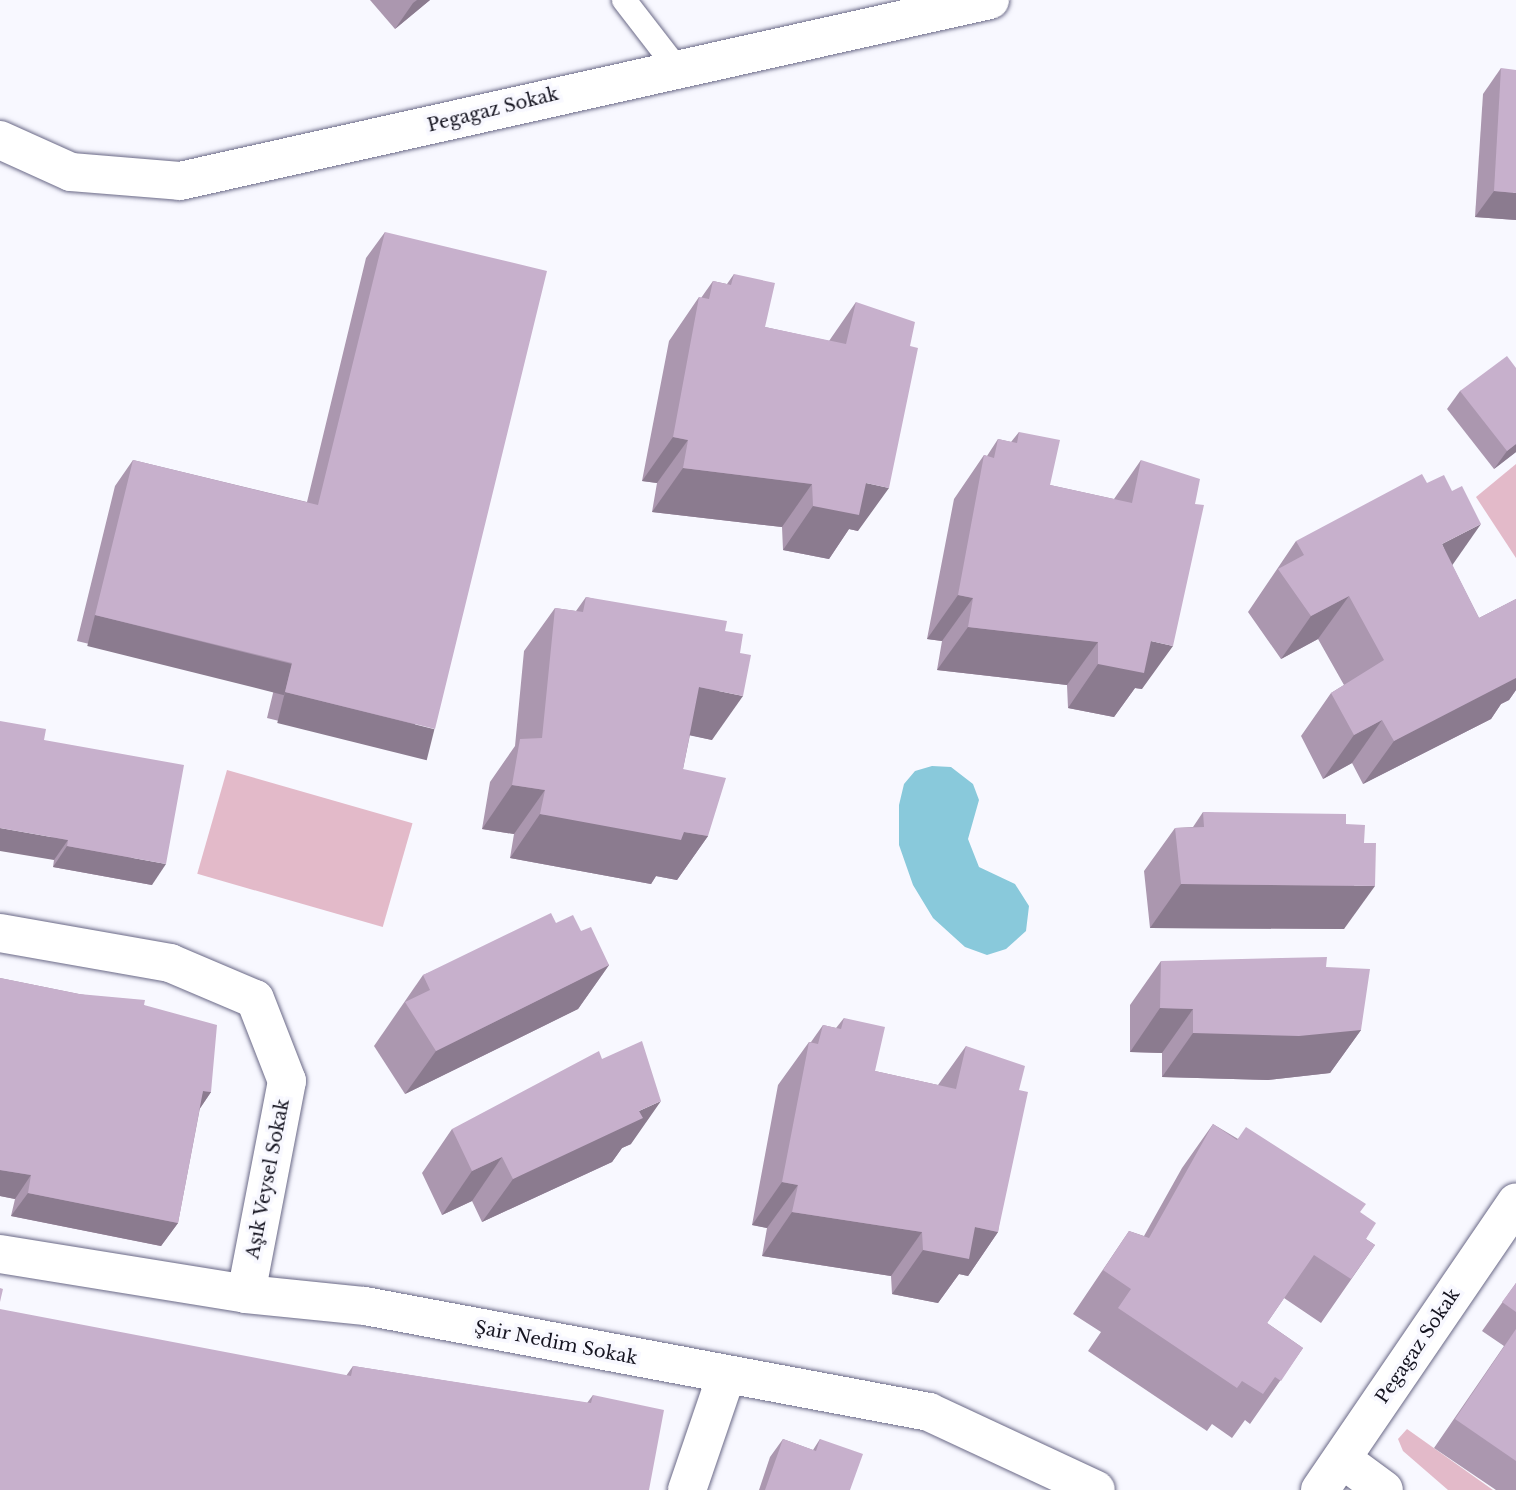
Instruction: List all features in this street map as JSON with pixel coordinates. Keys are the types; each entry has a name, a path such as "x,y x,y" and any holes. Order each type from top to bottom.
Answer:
{"street":[{"name":"Pegagaz Sokak","path":"0,140 71,172 180,181 675,66 990,0"},
{"name":"Aşık Veysel Sokak","path":"0,933 170,963 255,999 287,1082 246,1294"},
{"name":"Pegagaz Sokak","path":"1320,1490 1516,1203"},
{"name":"Şair Nedim Sokak","path":"0,1254 246,1294 365,1306 726,1376 929,1412 1097,1490"},
{"path":"687,1490 726,1376"},
{"path":"1342,1459 1384,1490"}],"lane":[{"path":"624,0 675,66"}],"shaded area":[{"path":"1516,464 1516,558 1476,497"},
{"path":"227,770 413,823 383,927 197,874"},
{"path":"1407,1429 1493,1490 1448,1490 1403,1451 1398,1439"}],"water":[{"path":"932,766 951,767 973,784 979,800 968,839 979,867 1015,884 1029,906 1026,931 1006,949 987,955 965,947 933,918 913,885 899,845 899,805 904,784 915,771"}],"building":[{"path":"1501,68 1516,70 1516,193 1494,191"},
{"path":"385,232 547,271 435,729 285,692 292,663 95,615 133,460 318,505"},
{"path":"734,274 775,283 765,327 846,344 856,302 915,322 910,346 918,348 889,488 866,483 859,515 813,506 812,484 683,468 688,440 673,437 699,297 709,299 713,281 731,285"},
{"path":"1507,356 1516,368 1516,444 1507,451 1460,391"},
{"path":"1019,432 1060,440 1050,485 1132,503 1141,460 1200,479 1195,504 1204,505 1173,646 1151,641 1144,673 1098,664 1098,642 968,627 973,598 958,595 984,455 994,458 998,439 1017,443"},
{"path":"1422,474 1427,483 1444,475 1452,491 1462,486 1481,524 1442,544 1479,618 1516,599 1516,678 1394,741 1382,720 1354,735 1331,693 1384,660 1349,596 1311,616 1278,569 1304,555 1296,541"},
{"path":"586,597 727,621 725,631 743,634 740,653 751,655 743,696 699,687 683,769 726,778 708,836 684,832 681,840 540,814 545,790 512,785 520,739 542,738 555,608 583,612"},
{"path":"0,721 46,729 44,740 184,765 166,864 67,846 68,840 0,828"},
{"path":"1203,812 1346,814 1346,824 1365,825 1364,843 1376,843 1375,886 1181,884 1175,828 1204,827"},
{"path":"551,913 556,923 573,915 581,931 591,927 609,965 436,1051 405,1002 430,990 423,975"},
{"path":"1327,957 1326,967 1370,969 1361,1030 1299,1036 1193,1033 1193,1009 1160,1008 1161,961"},
{"path":"0,978 79,994 145,1000 144,1005 217,1025 211,1092 203,1091 178,1223 28,1193 31,1175 0,1170"},
{"path":"844,1018 885,1027 875,1071 956,1089 966,1046 1025,1066 1019,1090 1028,1092 998,1232 975,1227 969,1259 923,1250 922,1232 792,1212 798,1185 782,1182 809,1042 818,1044 823,1025 841,1029"},
{"path":"642,1041 661,1101 639,1111 643,1118 513,1179 502,1157 472,1171 452,1129 599,1051 602,1059"},
{"path":"1213,1124 1237,1140 1246,1127 1366,1204 1360,1212 1376,1223 1366,1239 1375,1245 1351,1279 1314,1255 1267,1323 1303,1348 1281,1381 1275,1377 1263,1394 1242,1381 1237,1388 1118,1308 1131,1289 1103,1270 1129,1231 1149,1238"},
{"path":"1516,1283 1516,1312 1502,1302"},
{"path":"0,1309 351,1376 353,1366 591,1403 593,1395 664,1410 649,1490 0,1490"},
{"path":"1516,1329 1516,1461 1455,1419"},
{"path":"783,1439 816,1451 820,1439 863,1454 850,1490 765,1490"}]}
